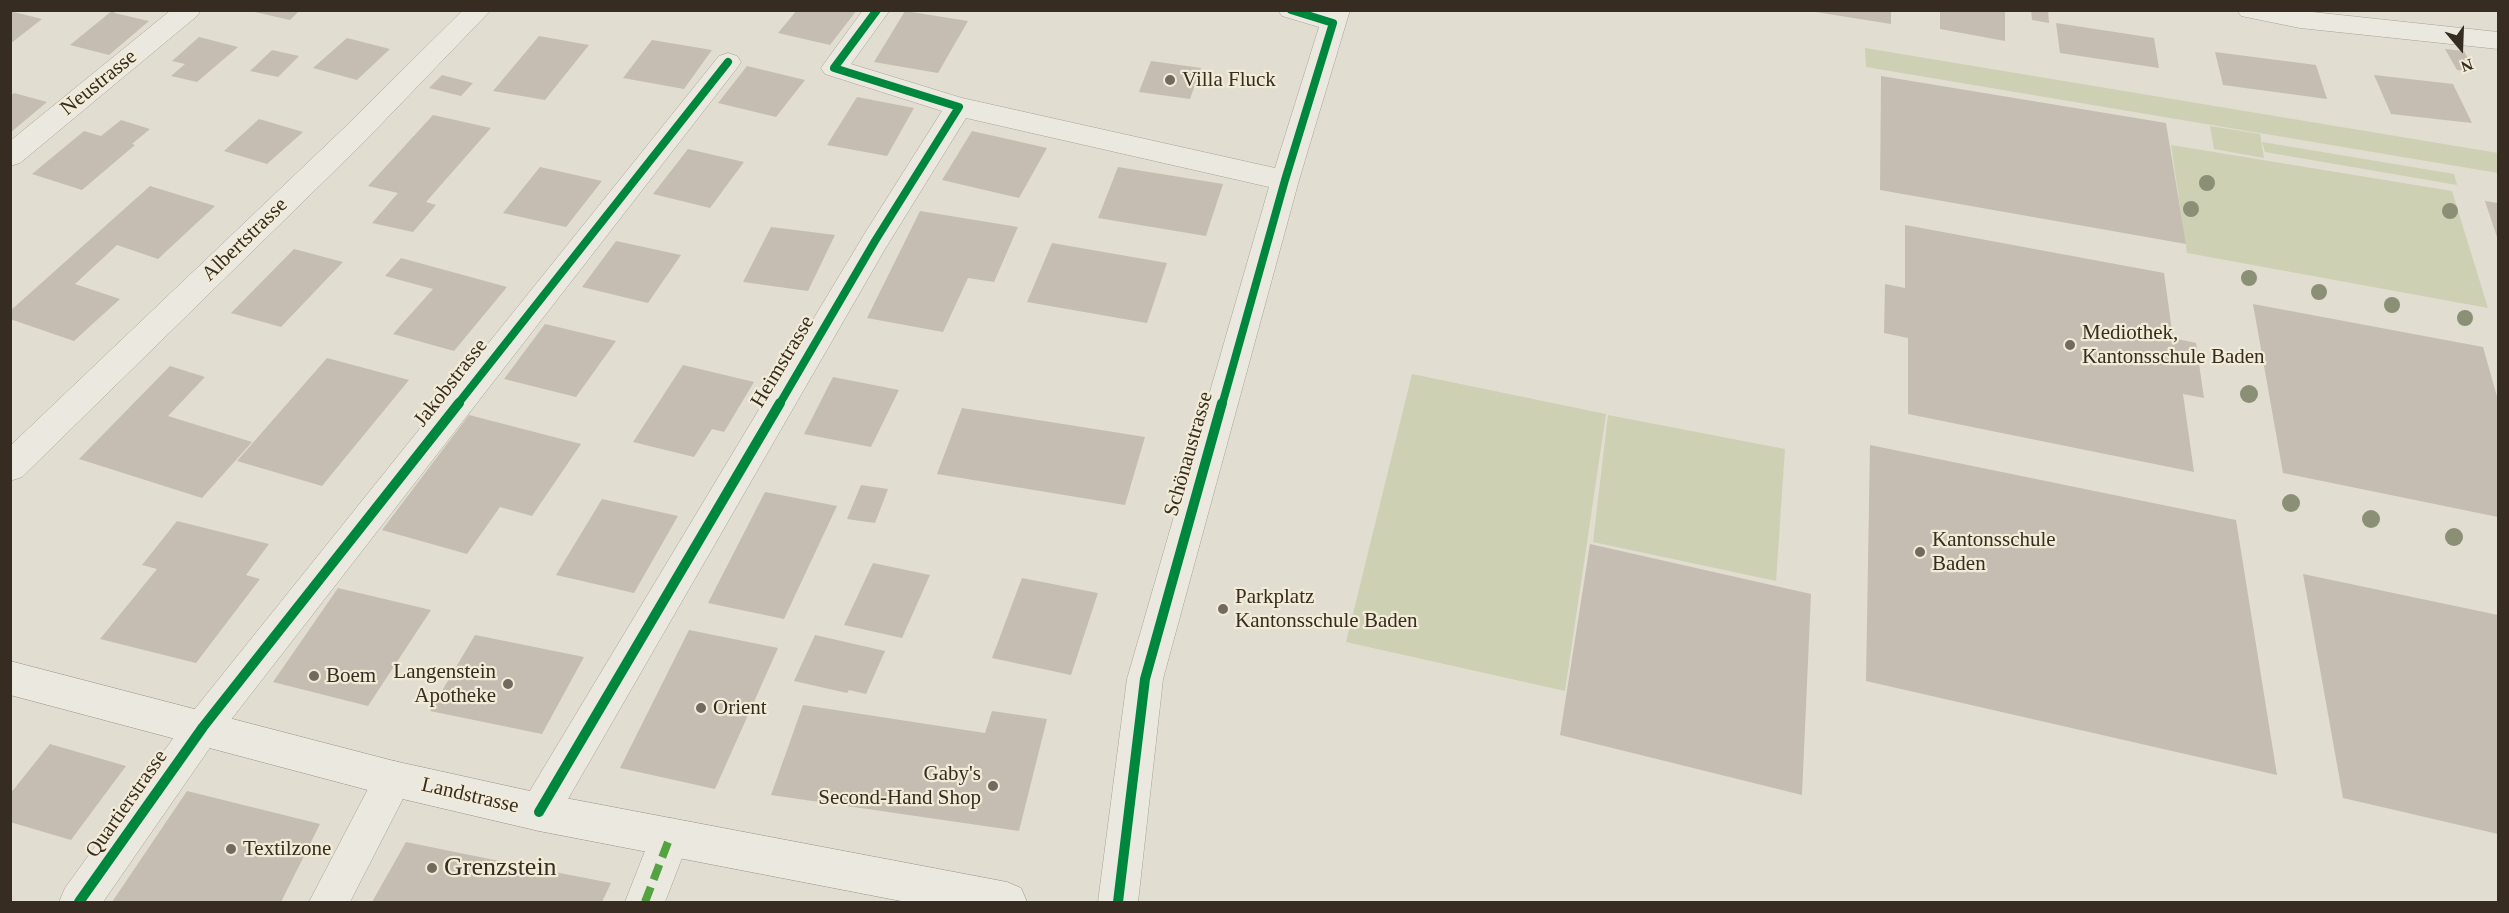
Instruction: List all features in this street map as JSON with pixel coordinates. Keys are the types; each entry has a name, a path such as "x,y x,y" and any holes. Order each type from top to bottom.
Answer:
{"street":[{"name":"Neustrasse","path":"10,156 188,10"},
{"name":"Albertstrasse","path":"10,467 353,136 478,10"},
{"path":"877,10 834,68 959,107 1285,180"},
{"path":"1291,10 1335,17"},
{"path":"2250,10 2300,20 2499,41"},
{"name":"Schönaustrasse","path":"1118,903 1145,679 1285,180 1335,17"},
{"name":"Jakobstrasse","path":"203,727 728,62"},
{"name":"Heimstrasse","path":"539,812 869,251 959,107"},
{"name":"Landstrasse","path":"10,678 394,779 539,812 1007,903"},
{"name":"Quartierstrasse","path":"79,903 203,727"},
{"path":"329,903 394,779"},
{"path":"645,903 670,837"}],"green space":[{"path":"1865,48 2498,153 2498,173 1866,67"},
{"path":"2210,126 2260,134 2264,158 2214,149"},
{"path":"2262,142 2454,174 2457,185 2265,152"},
{"path":"2171,145 2452,191 2488,308 2187,253"},
{"path":"1412,374 1606,414 1565,691 1346,642"},
{"path":"1608,415 1785,449 1776,581 1593,542"}],"building":[{"path":"113,10 117,10 114,13 149,21 109,55 70,45"},
{"path":"246,10 300,10 290,20"},
{"path":"797,10 857,10 830,45 778,33"},
{"path":"1816,10 1891,10 1891,24 1816,12"},
{"path":"1940,10 2005,10 2005,41 1940,29"},
{"path":"2031,10 2048,10 2049,23 2032,20"},
{"path":"10,11 42,19 10,44"},
{"path":"905,11 968,21 938,73 874,62"},
{"path":"2056,23 2154,38 2159,68 2060,53"},
{"path":"539,36 589,45 545,100 493,91"},
{"path":"199,37 238,47 197,82 171,76 185,64 172,61"},
{"path":"347,38 390,49 357,80 313,68"},
{"path":"652,40 712,50 684,89 623,78"},
{"path":"2445,49 2464,51 2475,72 2457,70"},
{"path":"272,50 299,56 278,77 250,71"},
{"path":"2215,52 2316,65 2327,99 2223,85"},
{"name":"Villa Fluck","path":"1151,61 1201,68 1190,99 1139,92"},
{"path":"747,66 805,80 776,117 718,103"},
{"path":"442,75 473,83 461,96 429,88"},
{"path":"2374,75 2453,84 2472,123 2391,114"},
{"path":"1881,76 2166,123 2186,244 1880,190"},
{"path":"14,93 47,102 10,133 10,96"},
{"path":"857,97 914,108 887,156 827,145"},
{"path":"433,115 491,128 426,202 436,205 413,232 372,223 398,193 368,186"},
{"path":"259,119 303,132 267,164 224,151"},
{"path":"121,120 150,129 132,144 135,145 82,190 32,174 84,131 101,136"},
{"path":"972,131 1047,148 1019,198 942,180"},
{"path":"688,149 744,162 710,208 653,194"},
{"path":"540,167 602,181 566,227 503,213"},
{"path":"1118,167 1223,184 1206,236 1098,218"},
{"path":"150,186 215,206 158,259 117,245 75,284 120,299 74,341 10,319 10,311"},
{"path":"2485,201 2498,203 2498,240"},
{"path":"920,211 1018,227 994,282 968,278 943,332 867,318"},
{"path":"1905,225 2164,273 2173,338 2196,343 2204,398 2183,394 2194,472 1908,414 1908,338 1884,333 1885,284 1905,288"},
{"path":"771,227 835,235 808,291 743,282"},
{"path":"616,241 681,255 648,303 582,287"},
{"path":"1052,243 1167,263 1147,323 1027,302"},
{"path":"294,249 343,262 281,327 231,313"},
{"path":"401,258 507,287 454,351 393,334 433,289 385,276"},
{"path":"2253,304 2483,347 2498,400 2498,517 2283,473"},
{"path":"545,324 616,341 576,397 504,379"},
{"path":"327,358 409,380 322,486 237,461"},
{"path":"683,365 754,382 724,432 712,429 694,457 633,442"},
{"path":"170,366 205,377 168,416 252,442 202,498 79,459"},
{"path":"833,377 899,390 871,447 804,434"},
{"path":"962,408 1145,437 1125,505 937,474"},
{"path":"469,415 581,444 532,516 500,507 467,554 382,530"},
{"path":"1870,445 2236,520 2277,775 1866,681"},
{"path":"861,485 888,489 875,523 847,519"},
{"path":"765,492 837,506 784,619 708,603"},
{"path":"602,499 678,516 634,593 556,575"},
{"path":"177,521 269,544 246,575 260,579 196,663 100,639 157,569 142,565"},
{"path":"1590,544 1811,594 1802,795 1560,735"},
{"path":"873,563 930,575 902,638 844,625"},
{"path":"2303,574 2498,615 2498,834 2343,798"},
{"path":"1022,578 1098,593 1071,675 992,658"},
{"path":"338,588 431,610 368,706 273,682"},
{"name":"Orient","path":"689,630 778,648 715,789 620,768"},
{"name":"Langenstein Apotheke","path":"475,635 584,657 542,734 430,711"},
{"path":"815,635 885,651 866,694 849,690 847,693 794,681"},
{"path":"803,705 985,733 992,711 1047,719 1019,831 771,795"},
{"path":"50,744 126,766 71,840 10,822 10,794"},
{"path":"187,791 320,824 281,902 112,902"},
{"path":"406,842 611,883 602,902 372,902"}],"marked path":[{"path":"645,902 670,837"}],"cycle path":[{"path":"539,812 875,241 959,107 834,68 877,10"},
{"path":"1118,902 1145,679 1285,180 1333,23 1291,10"},
{"path":"79,902 203,727 728,62"}],"place":[{"name":"Villa Fluck","path":"1170,80"},
{"name":"Mediothek, Kantonsschule Baden","path":"2070,345"},
{"name":"Kantonsschule Baden","path":"1920,552"},
{"name":"Parkplatz Kantonsschule Baden","path":"1223,609"},
{"name":"Boem","path":"314,676"},
{"name":"Langenstein Apotheke","path":"508,684"},
{"name":"Orient","path":"701,708"},
{"name":"Gaby's Second-Hand Shop","path":"993,786"},
{"name":"Textilzone","path":"231,849"},
{"name":"Grenzstein","path":"432,868"}]}
